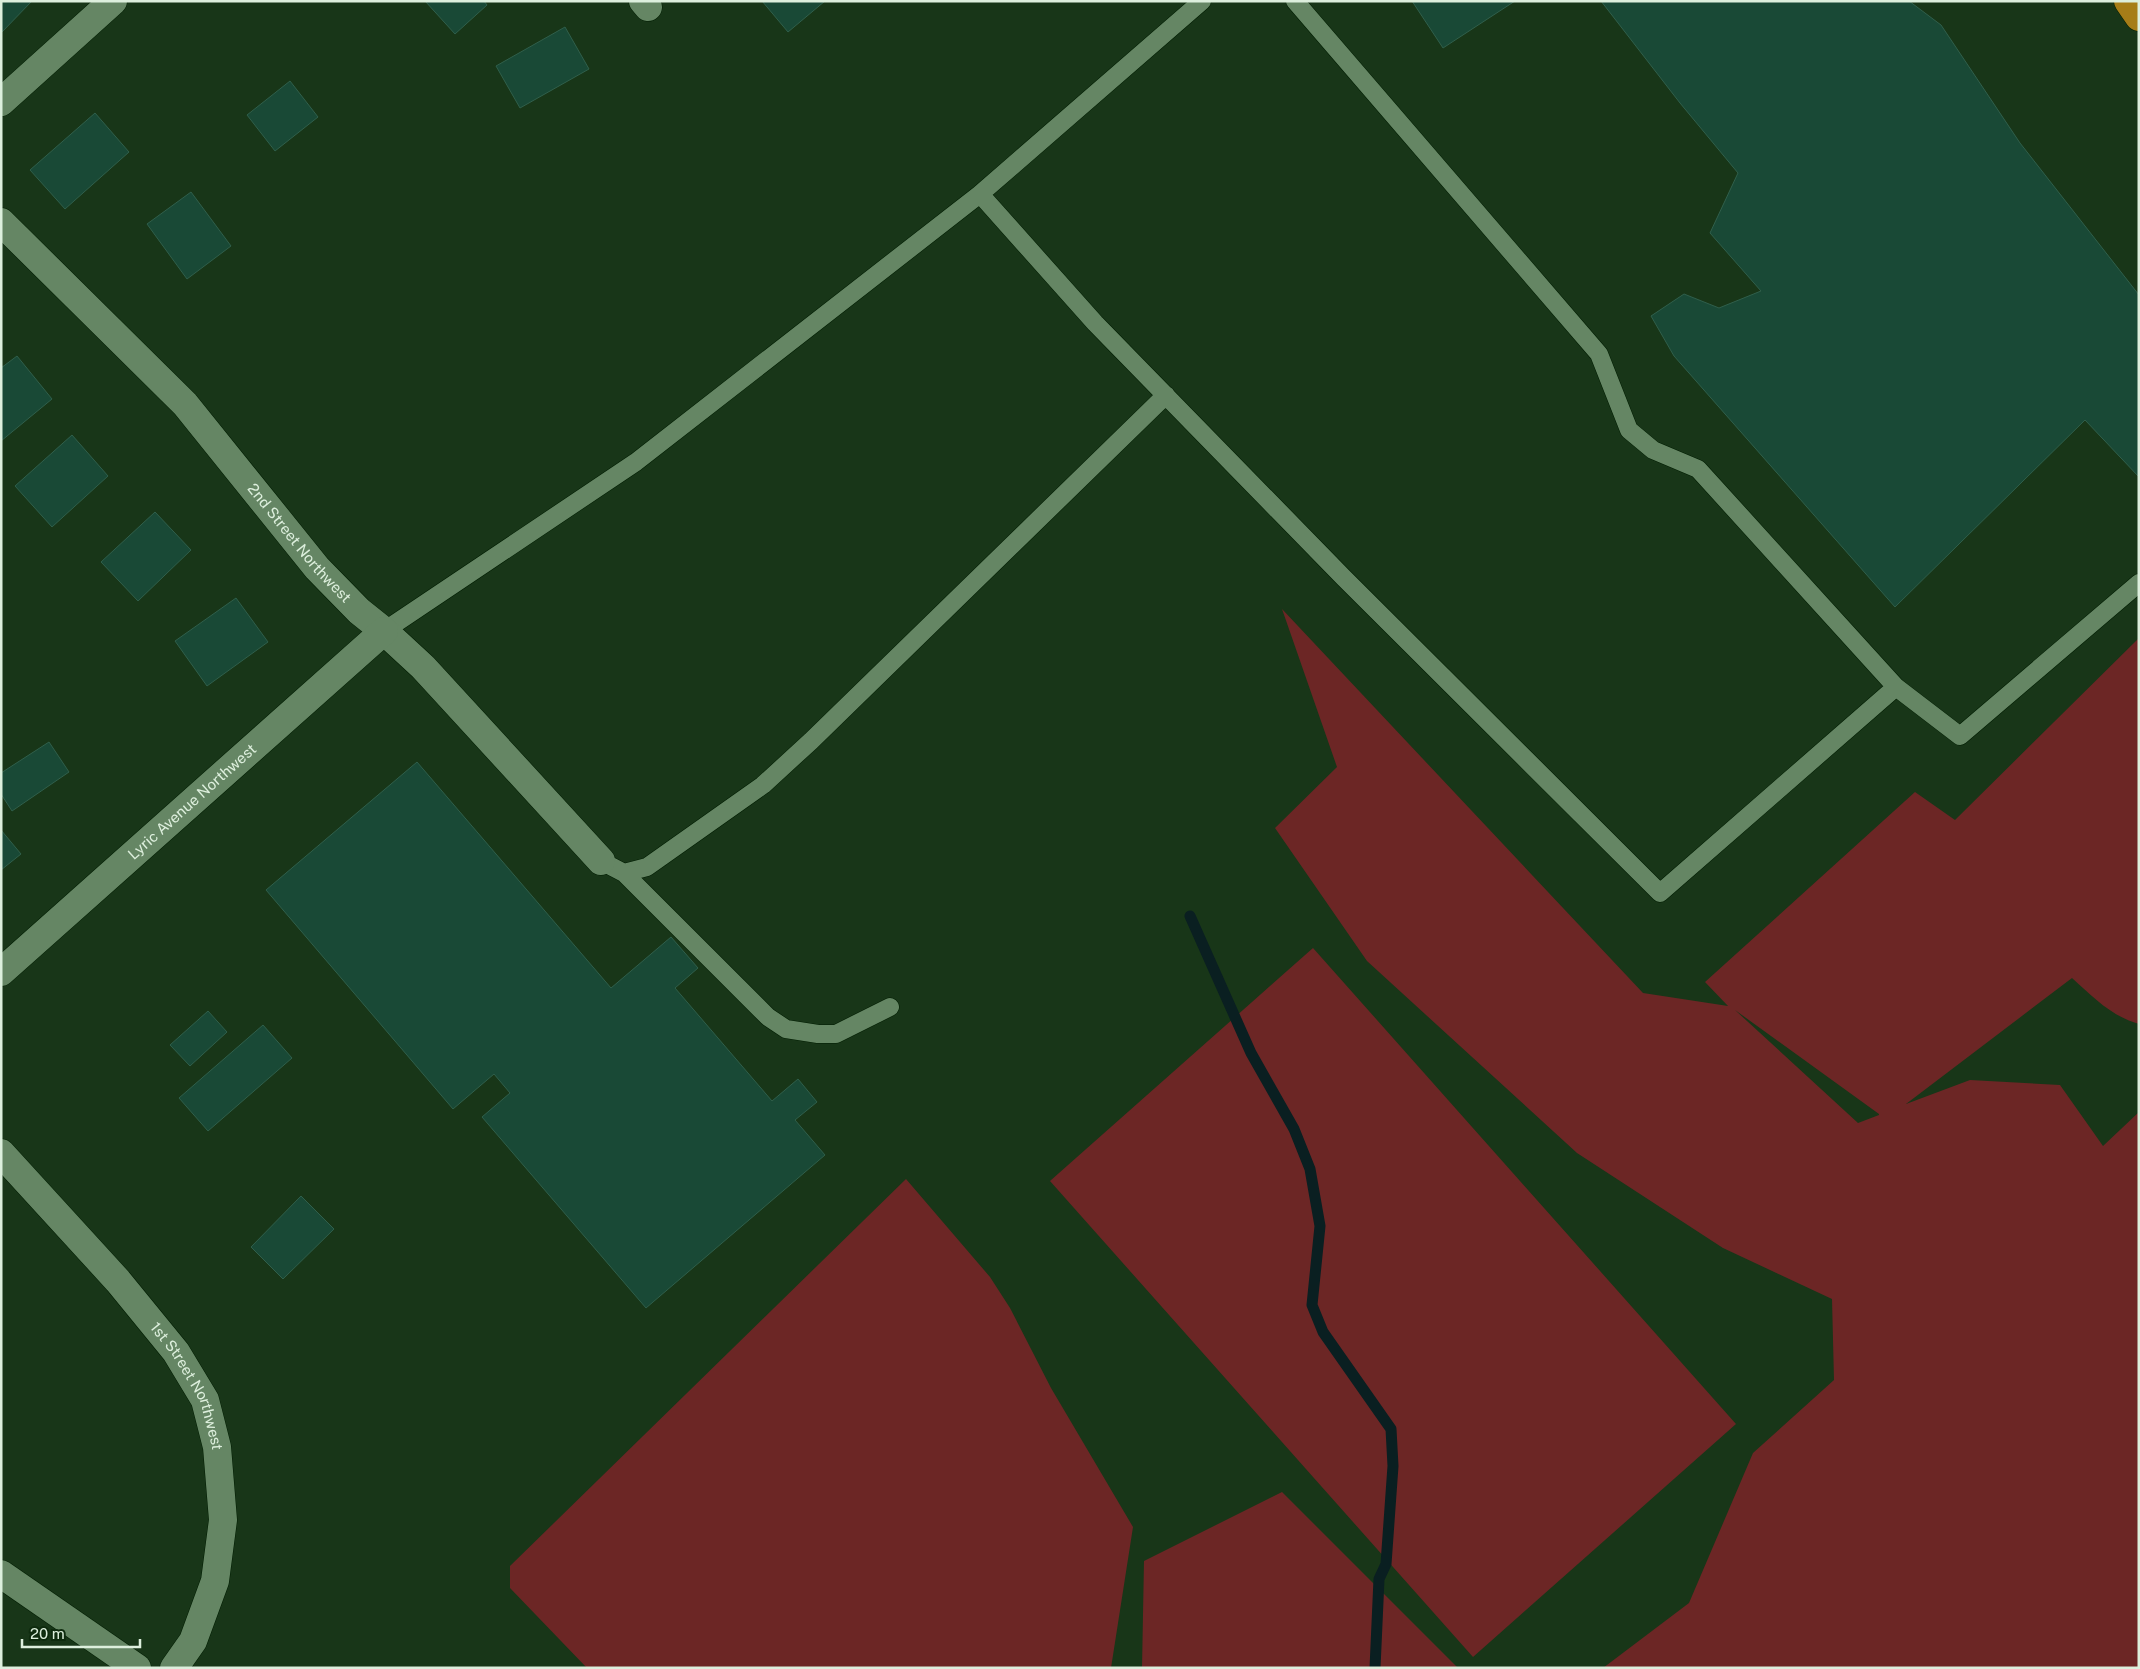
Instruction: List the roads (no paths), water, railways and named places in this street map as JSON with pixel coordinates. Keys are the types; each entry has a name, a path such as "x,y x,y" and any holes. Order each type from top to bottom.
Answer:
{"highway":[{"path":"2128,1 2139,17"}],"street":[{"path":"1,102 113,1"},
{"name":"2nd Street Northwest","path":"1,222 185,404 317,568 359,611 423,667 612,867"},
{"name":"Lyric Avenue Northwest","path":"1,972 384,631"},
{"name":"1st Street Northwest","path":"1,1153 118,1281 176,1352 205,1400 217,1447 223,1520 215,1581 193,1641 174,1668"},
{"path":"1,1574 137,1668"}],"lane":[{"path":"384,631 636,462 980,194 1202,1"},
{"path":"1295,1 1599,354 1629,430 1653,450 1698,469 1896,687 1960,736 2139,583"},
{"path":"980,194 1095,323 1344,578 1660,893 1896,687"},
{"path":"612,867 646,867 763,785 811,741 1166,395"},
{"path":"612,867 768,1017 786,1029 818,1034 836,1034 890,1007"}],"waterway":[{"path":"1190,916 1251,1053 1294,1129 1310,1169 1320,1226 1312,1305 1323,1332 1391,1429 1393,1466 1386,1564 1379,1579 1375,1668"}]}
